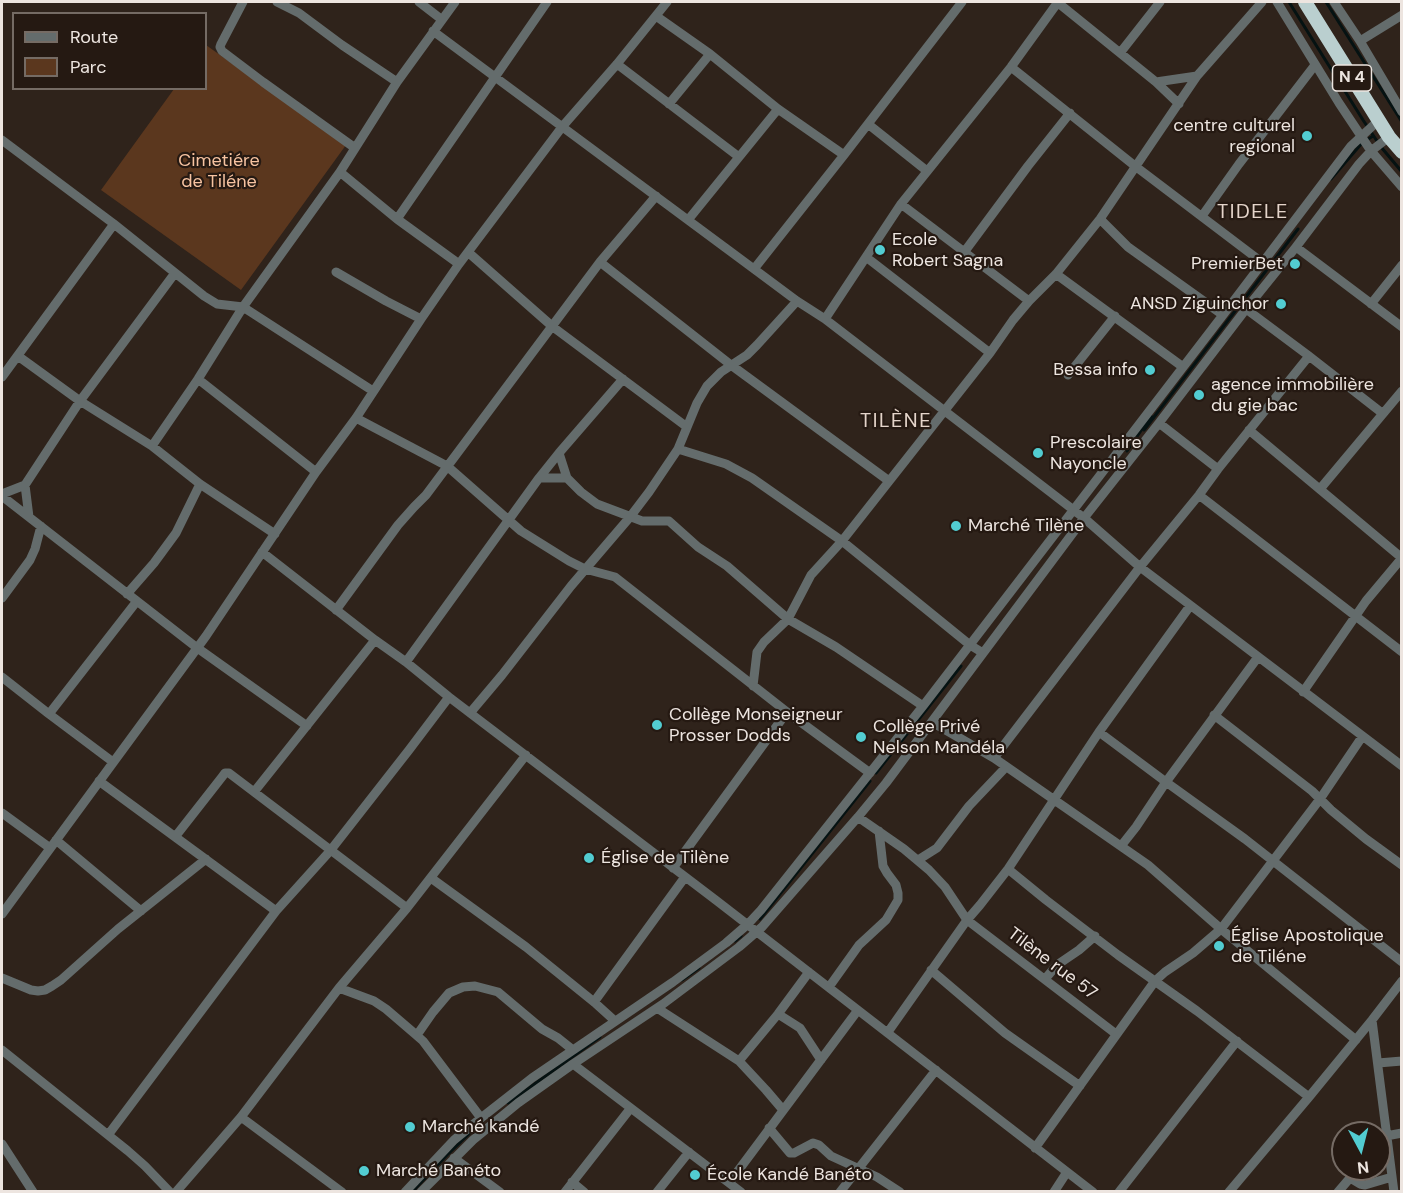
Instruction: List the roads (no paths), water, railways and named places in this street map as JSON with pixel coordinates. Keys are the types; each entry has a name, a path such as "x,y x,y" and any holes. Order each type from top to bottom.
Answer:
{"highway":[{"name":"N 4","path":"1305,2 1389,137 1401,152"}],"street":[{"path":"243,2 221,44 222,51 356,148"},
{"path":"277,2 299,13 397,82"},
{"path":"419,2 441,19"},
{"path":"152,446 243,307 340,172 397,82 455,2"},
{"path":"397,219 547,2"},
{"path":"2,914 206,636 316,471 356,418 459,264 562,127 667,2"},
{"path":"754,269 962,2"},
{"path":"825,319 901,204 1011,67 1058,2 1156,82 1179,104"},
{"path":"1120,53 1160,2"},
{"path":"753,686 757,652 788,618 811,575 842,541 1029,300 1056,274 1100,219 1197,76 1262,2"},
{"path":"1277,2 1339,103 1364,133 1401,187"},
{"path":"1334,2 1360,41 1401,112"},
{"path":"1360,41 1401,15"},
{"path":"656,16 710,54 778,109 844,155"},
{"path":"433,32 797,301 825,319 1084,518 1140,567 1190,606 1401,766"},
{"path":"669,104 710,54"},
{"path":"617,64 739,157"},
{"path":"1202,216 1315,64"},
{"path":"1011,67 1135,166 1263,263"},
{"path":"1156,82 1197,76"},
{"path":"688,220 778,109"},
{"path":"965,251 1070,113"},
{"path":"405,1191 454,1140 481,1118 532,1078 726,943 761,910 923,706 1351,146 1379,120"},
{"path":"868,124 927,171"},
{"path":"421,1191 494,1122 573,1064 657,1008 757,932 858,817 1084,518 1359,164 1389,137"},
{"path":"3,142 114,224 204,296 217,304 243,307 373,391"},
{"path":"340,172 397,219 459,264"},
{"path":"336,610 398,525 426,495 600,262 656,196"},
{"path":"901,204 1029,300"},
{"path":"1100,219 1128,247 1223,315"},
{"path":"2,377 114,224"},
{"path":"1296,247 1401,327"},
{"path":"469,253 553,327 687,427"},
{"path":"866,257 990,353"},
{"path":"600,262 731,364 889,481"},
{"path":"1371,304 1401,265"},
{"path":"336,272 421,319"},
{"path":"175,273 80,401 25,485 2,495 196,647 307,726"},
{"path":"1056,274 1183,367"},
{"path":"470,713 585,569 630,517 678,449 697,403 707,386 721,372 758,345 797,301"},
{"path":"1246,309 1382,413"},
{"path":"1068,375 1115,316"},
{"path":"994,758 1140,567 1309,356"},
{"path":"2,359 17,357 80,401 152,446 200,483 275,534"},
{"path":"198,379 316,471"},
{"path":"406,662 539,478 623,380"},
{"path":"1320,489 1401,391"},
{"path":"356,418 447,466 521,531 569,561 585,569 615,577 753,686 870,773"},
{"path":"1159,423 1218,469"},
{"path":"1249,430 1401,558 1366,602 1303,692"},
{"path":"678,449 726,464 752,478 842,541 970,645 983,653"},
{"path":"559,453 567,478 597,504 642,521 669,521 698,547 727,566 788,618 836,647 923,706"},
{"path":"539,478 567,478"},
{"path":"127,594 176,533 200,483"},
{"path":"25,485 29,517"},
{"path":"1199,495 1401,651"},
{"path":"2,598 30,560 41,526"},
{"path":"262,552 1093,1191"},
{"path":"49,714 137,601"},
{"path":"888,1032 967,920 1008,869 1099,732 1190,606"},
{"path":"254,792 375,640"},
{"path":"1121,846 1258,657"},
{"path":"2,677 113,762"},
{"path":"108,1135 276,911 330,851 449,697"},
{"path":"673,868 788,712"},
{"path":"1214,715 1312,791 1331,810 1401,865"},
{"path":"932,722 994,758 1148,865 1221,929 1356,1040"},
{"path":"1099,732 1237,833 1401,962"},
{"path":"1035,1148 1155,981 1221,929 1320,799 1362,736"},
{"path":"176,1191 242,1116 339,988 407,908 526,755"},
{"path":"918,860 937,848 969,806 1006,767"},
{"path":"175,837 225,773 229,773 407,908"},
{"path":"99,781 276,911"},
{"path":"2,813 53,844 141,910"},
{"name":"Tilène rue 57","path":"858,817 918,860 945,887 967,920 1116,1034"},
{"path":"829,987 859,945 886,920 898,900 896,885 884,870 879,831"},
{"path":"2,978 31,990 45,990 61,980 141,910 206,859"},
{"path":"1008,869 1309,1097"},
{"path":"594,1002 685,877"},
{"path":"431,878 526,947 615,1021"},
{"path":"1045,979 1057,965 1095,936"},
{"path":"931,970 1005,1033 1080,1086"},
{"path":"739,1061 778,1014 808,972"},
{"path":"1231,1191 1356,1040 1401,981"},
{"path":"417,1035 449,993 463,987 475,986 503,995 542,1029 573,1050"},
{"path":"339,988 374,1001 417,1035 481,1118"},
{"path":"657,1008 739,1061 783,1110"},
{"path":"729,1183 858,1010"},
{"path":"778,1014 800,1028 821,1060"},
{"path":"1372,1020 1384,1121"},
{"path":"1119,1191 1238,1041"},
{"path":"2,1050 146,1166 170,1191"},
{"path":"1378,1063 1401,1061"},
{"path":"573,1064 741,1191"},
{"path":"840,1191 936,1070"},
{"path":"565,1191 630,1108"},
{"path":"242,1116 342,1191"},
{"path":"770,1128 790,1153 813,1143 819,1145 831,1156 900,1191"},
{"path":"2,1144 33,1191"},
{"path":"657,1191 689,1152"},
{"path":"454,1158 500,1191"},
{"path":"1391,1170 1394,1191"},
{"path":"1054,1191 1067,1172"},
{"path":"1338,1191 1349,1179 1365,1185 1392,1177"},
{"path":"573,1182 584,1191"}],"waterway":[{"path":"1289,2 1363,120 1381,147 1402,172"},
{"path":"1326,2 1402,122"},
{"path":"1331,179 1362,143 1373,136"},
{"path":"1144,430 1298,229"},
{"path":"1127,451 1151,416"},
{"path":"876,773 961,666"},
{"path":"760,919 870,781"},
{"path":"735,941 741,936"},
{"path":"682,980 699,968"},
{"path":"508,1103 600,1037"},
{"path":"412,1192 472,1131"}],"place":[{"name":"centre culturel regional","path":"1307,136"},
{"name":"Ecole Robert Sagna","path":"880,250"},
{"name":"PremierBet","path":"1295,264"},
{"name":"ANSD Ziguinchor","path":"1281,304"},
{"name":"Bessa info","path":"1150,370"},
{"name":"agence immobilière du gie bac","path":"1199,395"},
{"name":"Prescolaire Nayoncle","path":"1038,453"},
{"name":"Marché Tilène","path":"956,526"},
{"name":"Collège Monseigneur Prosser Dodds","path":"657,725"},
{"name":"Collège Privé Nelson Mandéla","path":"861,737"},
{"name":"Église de Tilène","path":"589,858"},
{"name":"Église Apostolique de Tiléne","path":"1219,946"},
{"name":"Marché kandé","path":"410,1127"},
{"name":"Marché Banéto","path":"364,1171"},
{"name":"École Kandé Banéto","path":"695,1175"}],"district":[{"name":"TIDELE","path":"1253,213"},
{"name":"TILÈNE","path":"896,422"}],"park label":[{"name":"Cimetiére de Tiléne","path":"219,171"}]}
